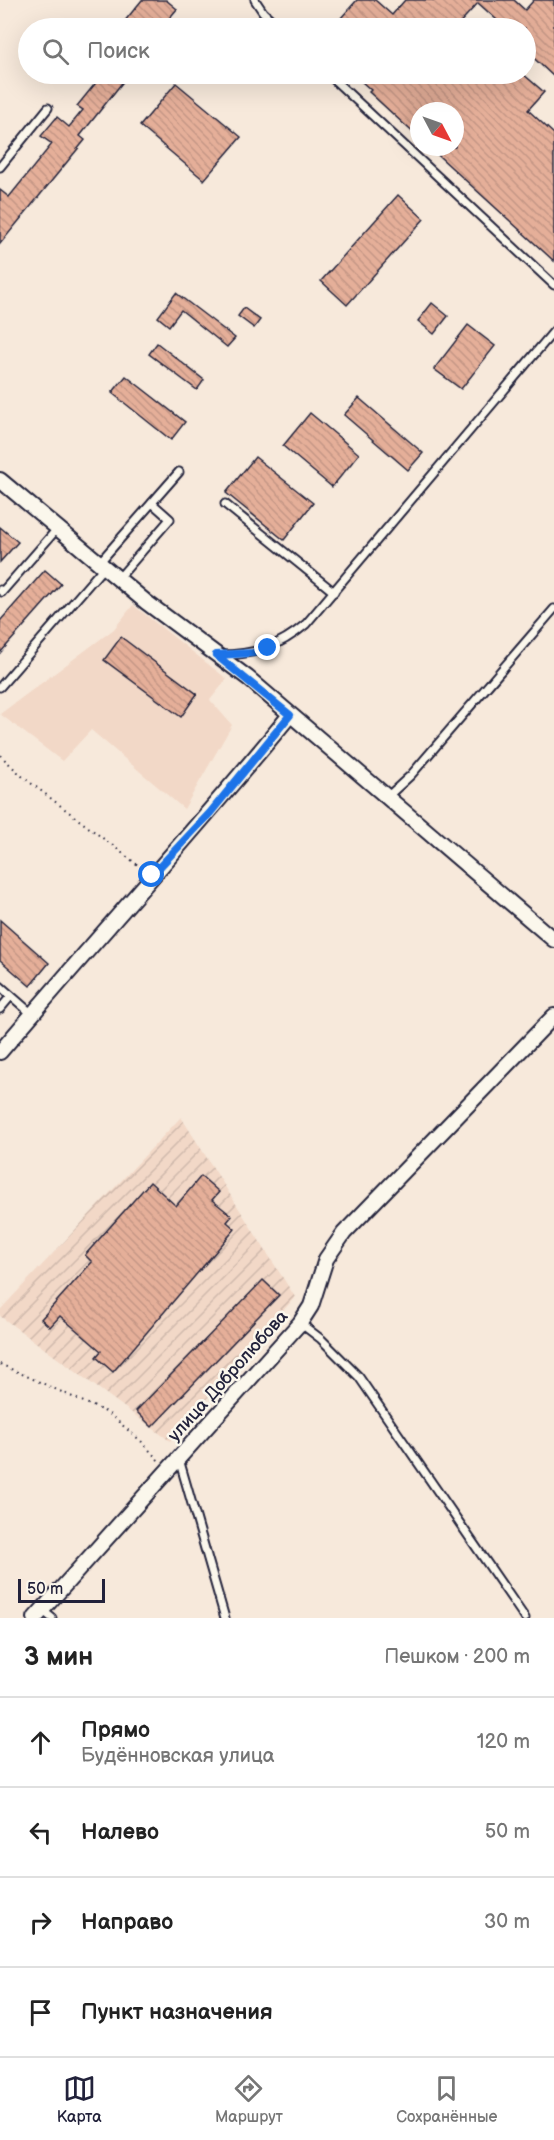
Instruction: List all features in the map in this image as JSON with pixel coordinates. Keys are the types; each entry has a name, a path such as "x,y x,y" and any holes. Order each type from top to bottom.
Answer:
{"street":[{"path":"0,480 117,579 290,715 554,940"},
{"path":"0,1052 152,875 210,813 290,715"},
{"name":"улица Добролюбова","path":"43,1615 167,1471 300,1323 311,1306 326,1259 344,1233 554,1016"}],"lane":[{"path":"255,0 269,18"},
{"path":"339,84 554,285"},
{"path":"0,167 48,108"},
{"path":"216,655 253,653 289,638 306,624 554,331"},
{"path":"0,687 179,472"},
{"path":"117,579 170,519 152,504"},
{"path":"225,504 333,592"},
{"path":"1,592 57,529"},
{"path":"386,798 411,775 554,609"},
{"path":"0,986 32,1014"},
{"path":"0,1009 11,996"},
{"path":"300,1323 321,1339 359,1377 525,1618"},
{"path":"178,1459 227,1616 225,1618"}],"path":[{"path":"0,755 23,777 152,875"},
{"path":"0,1364 108,1413 142,1442 167,1471"}],"shaded area":[{"path":"133,605 227,679 210,700 232,725 184,809 91,730 62,761 0,714 114,629"},
{"path":"181,1117 295,1297 170,1441 0,1316 0,1310"}],"building":[{"path":"142,0 166,0 177,9 169,18 127,18"},
{"path":"357,0 375,0 392,15 405,0 514,0 525,10 534,0 554,0 554,77 536,60 536,18 495,18 478,3 464,18 341,18"},
{"path":"95,84 121,84 80,136 85,140 0,244 0,190 9,197 52,144 41,136 57,117 69,127 83,110 77,106"},
{"path":"177,84 241,137 204,180 140,126"},
{"path":"364,84 535,84 544,92 528,110 554,134 554,261 439,156 464,156 464,102 410,102 410,130 369,92 371,90"},
{"path":"398,195 424,219 347,305 321,281"},
{"path":"176,293 235,338 227,347 181,310 169,326 158,317"},
{"path":"432,303 448,316 434,334 418,321"},
{"path":"244,308 260,320 254,328 238,316"},
{"path":"468,325 495,346 461,389 434,369"},
{"path":"157,343 204,380 197,390 149,354"},
{"path":"126,376 185,422 171,440 112,393"},
{"path":"359,398 423,453 408,470 344,415"},
{"path":"310,413 359,454 332,487 283,446"},
{"path":"255,457 313,503 284,540 226,493"},
{"path":"0,527 18,542 0,562"},
{"path":"45,570 61,584 0,653 0,621"},
{"path":"121,637 197,694 181,717 104,660"},
{"path":"0,920 49,963 30,986 0,960"},
{"path":"201,1176 219,1192 212,1200 232,1216 227,1222 235,1229 113,1372 96,1357 101,1351 60,1316 50,1327 41,1319 92,1262 85,1255 150,1182 176,1206"},
{"path":"263,1280 279,1295 152,1427 136,1411"}],"route":[{"path":"152,875 210,813 290,715 248,678 216,655 239,655 268,648"}]}
